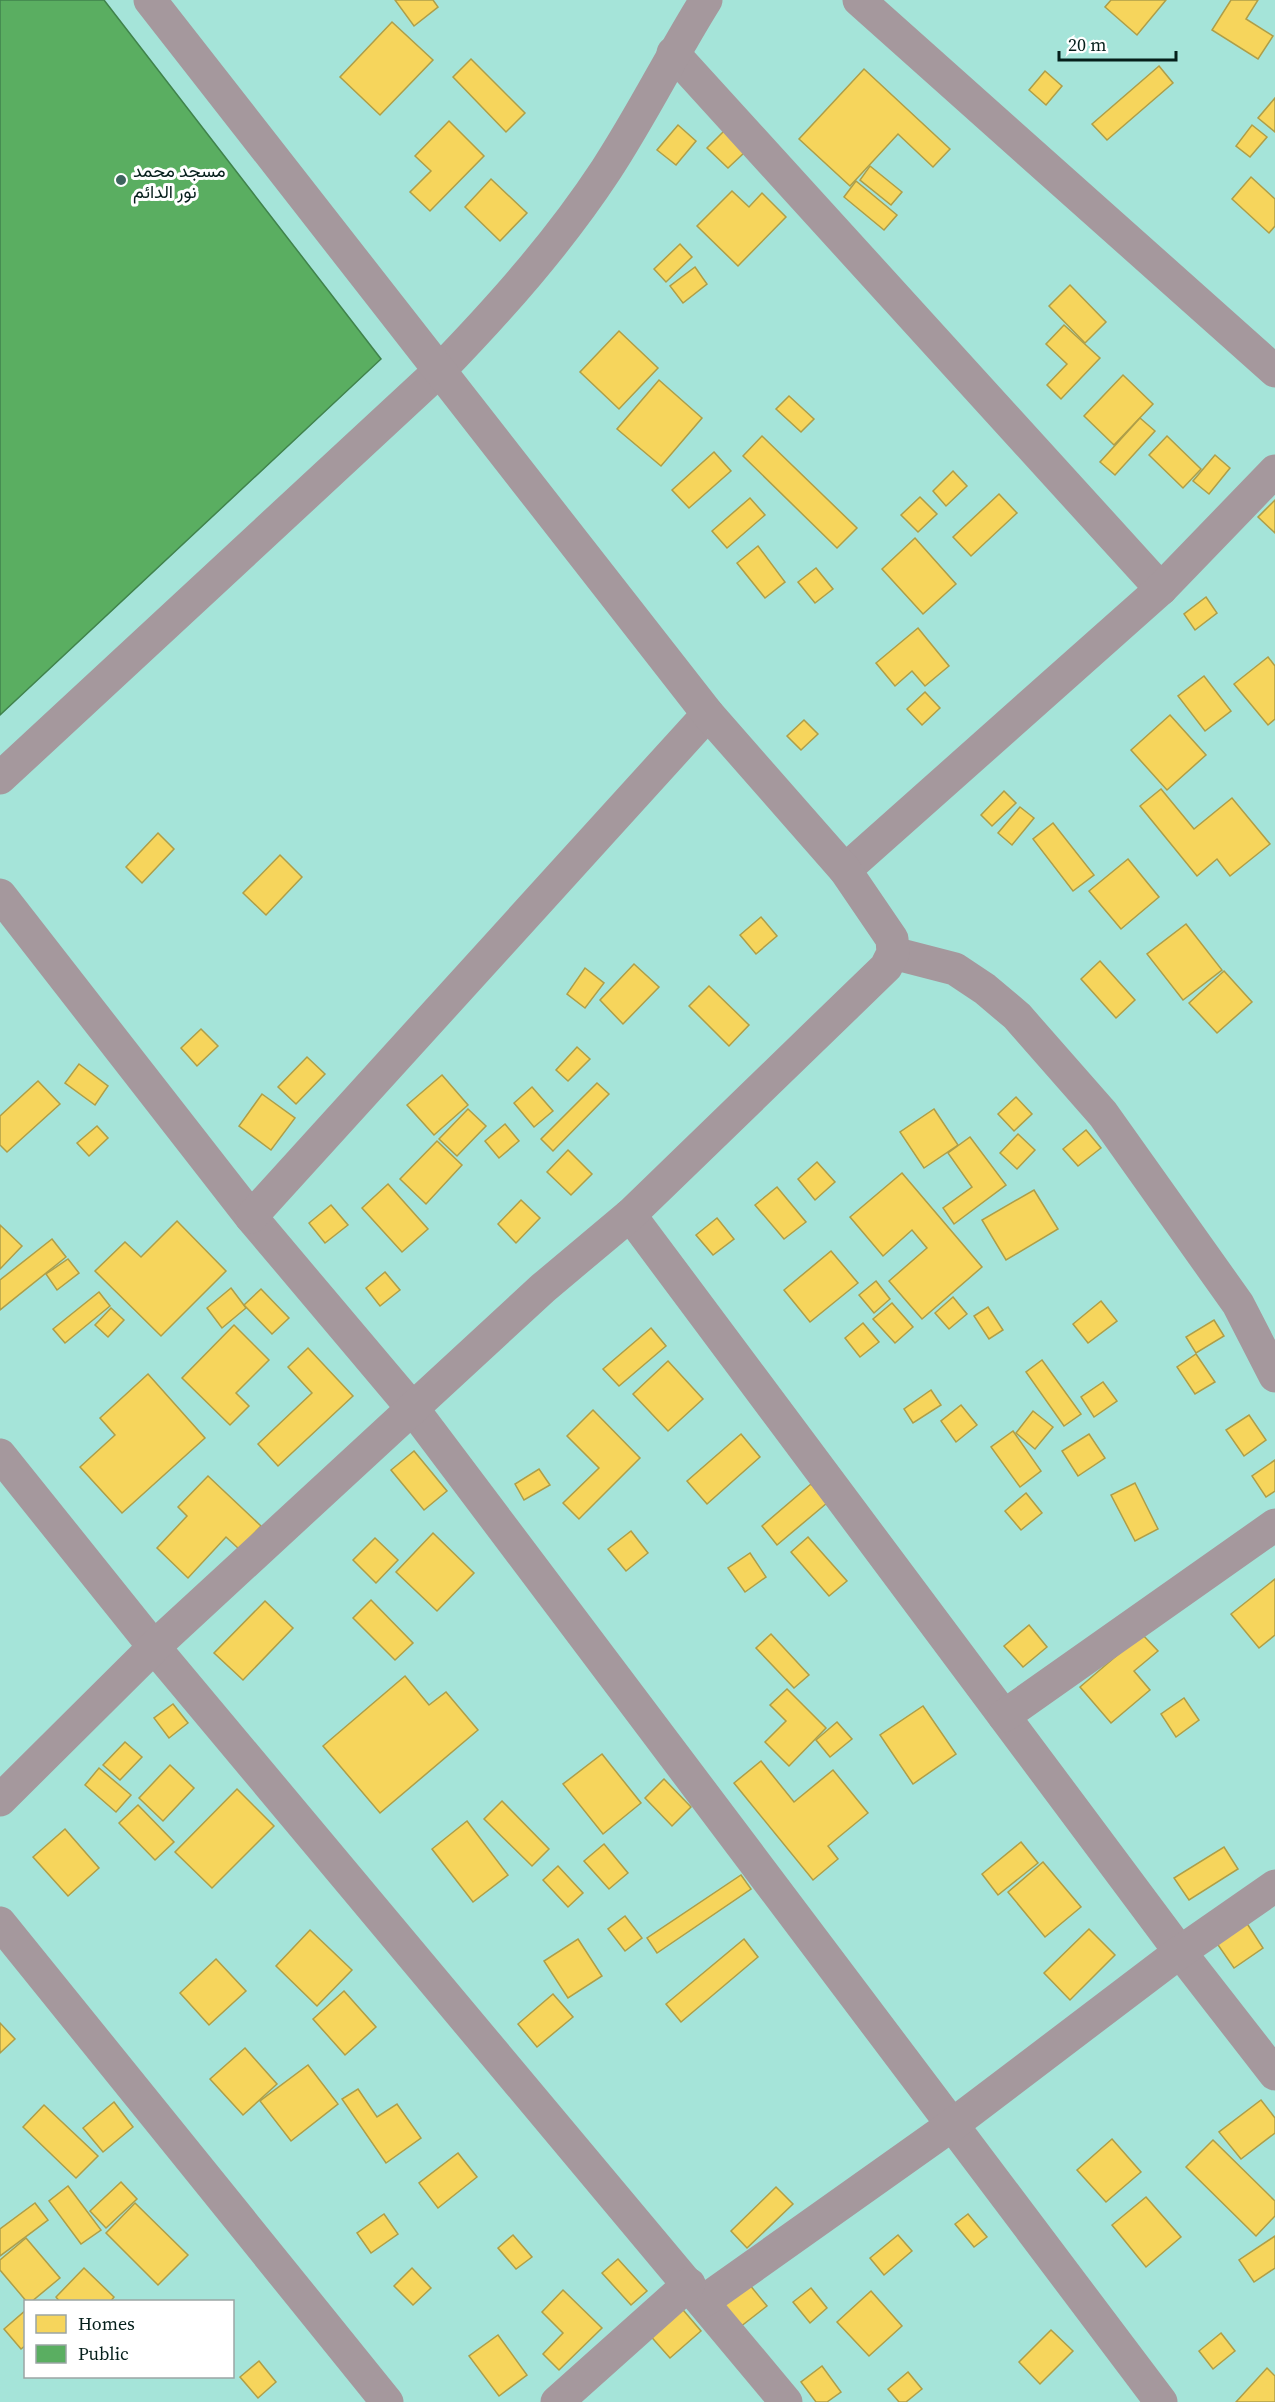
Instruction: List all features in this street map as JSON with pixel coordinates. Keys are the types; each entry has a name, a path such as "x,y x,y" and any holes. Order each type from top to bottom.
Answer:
{"street":[{"path":"0,1800 154,1647 543,1288 630,1215 886,967 893,953 892,939 845,870 708,714 150,0"},
{"path":"0,778 439,370 491,316 553,245 642,112 673,52 706,0"},
{"path":"859,0 1275,371"},
{"path":"673,52 1161,589"},
{"path":"845,870 1161,589 1275,471"},
{"path":"252,1217 708,714"},
{"path":"0,895 252,1217 412,1408 1161,2402"},
{"path":"893,953 956,969 985,989 1017,1016 1104,1114 1238,1304 1275,1376"},
{"path":"630,1215 1180,1952 1275,2074"},
{"path":"0,1455 154,1647 786,2402"},
{"path":"1004,1716 1275,1525"},
{"path":"557,2402 697,2293 952,2125 1180,1952 1275,1886"},
{"path":"0,1923 387,2402"}],"building: Homes":[{"path":"395,0 433,0 438,7 414,26"},
{"path":"1111,0 1166,0 1137,35 1105,7"},
{"path":"1231,0 1258,0 1246,19 1273,36 1258,59 1212,30"},
{"path":"392,22 433,60 380,115 340,77"},
{"path":"471,59 525,113 506,132 453,77"},
{"path":"1159,66 1173,83 1107,140 1092,124"},
{"path":"864,69 950,149 933,167 898,134 850,186 799,139"},
{"path":"1045,71 1062,86 1046,105 1029,90"},
{"path":"1275,98 1275,132 1258,118"},
{"path":"449,121 484,156 430,211 410,192 431,171 415,156"},
{"path":"678,125 696,141 676,165 657,150"},
{"path":"1252,125 1267,137 1250,157 1236,146"},
{"path":"724,131 745,152 728,168 707,148"},
{"path":"870,166 902,192 891,205 860,180"},
{"path":"1251,177 1275,199 1275,226 1269,233 1232,199"},
{"path":"491,179 527,213 500,241 465,207"},
{"path":"856,181 897,215 884,230 844,197"},
{"path":"732,191 749,207 762,193 786,217 738,266 697,226"},
{"path":"680,244 692,257 666,282 654,269"},
{"path":"695,267 707,284 683,303 670,286"},
{"path":"1070,285 1106,322 1085,343 1049,306"},
{"path":"1064,325 1100,358 1061,399 1047,385 1067,364 1046,344"},
{"path":"619,331 658,368 619,409 580,372"},
{"path":"1123,375 1153,404 1114,445 1084,416"},
{"path":"659,380 702,418 661,466 617,429"},
{"path":"789,396 814,419 801,432 776,409"},
{"path":"1140,418 1155,431 1115,475 1100,462"},
{"path":"762,436 857,528 837,548 743,456"},
{"path":"1167,436 1201,469 1183,488 1149,455"},
{"path":"714,452 731,471 689,508 672,490"},
{"path":"1215,455 1230,468 1209,494 1193,481"},
{"path":"953,471 967,486 946,506 933,491"},
{"path":"999,494 1017,513 971,556 953,537"},
{"path":"920,497 937,514 918,532 901,515"},
{"path":"750,498 765,515 727,548 712,531"},
{"path":"1275,500 1275,533 1258,517"},
{"path":"915,538 956,584 923,614 882,569"},
{"path":"758,546 785,582 765,598 737,563"},
{"path":"816,568 833,589 815,603 798,582"},
{"path":"1206,597 1217,613 1195,630 1184,614"},
{"path":"918,628 949,666 925,686 912,671 895,686 876,663"},
{"path":"1268,657 1275,666 1275,719 1268,725 1234,684"},
{"path":"1204,676 1231,711 1205,731 1178,696"},
{"path":"925,692 940,708 922,725 907,709"},
{"path":"1170,715 1206,755 1167,790 1131,750"},
{"path":"804,720 818,734 801,750 787,736"},
{"path":"1161,789 1194,829 1232,798 1270,844 1230,876 1217,859 1197,876 1140,806"},
{"path":"1004,791 1016,803 992,826 981,815"},
{"path":"1020,807 1034,818 1012,845 998,833"},
{"path":"1053,823 1094,875 1073,891 1033,839"},
{"path":"158,833 174,849 142,883 126,867"},
{"path":"280,855 302,877 266,915 243,893"},
{"path":"1128,859 1159,897 1121,929 1089,891"},
{"path":"761,917 777,936 756,954 740,935"},
{"path":"1186,924 1222,970 1183,1000 1147,954"},
{"path":"1100,961 1135,1000 1116,1018 1081,979"},
{"path":"634,964 659,987 623,1024 600,1000"},
{"path":"585,968 604,983 585,1008 567,994"},
{"path":"1224,971 1252,1002 1217,1033 1189,1003"},
{"path":"709,986 749,1025 729,1046 689,1006"},
{"path":"201,1029 218,1046 197,1066 181,1048"},
{"path":"577,1047 590,1059 568,1081 556,1070"},
{"path":"307,1057 325,1074 296,1104 278,1087"},
{"path":"79,1064 108,1086 95,1105 65,1083"},
{"path":"442,1075 468,1105 434,1135 407,1105"},
{"path":"38,1081 60,1104 7,1152 0,1145 0,1116"},
{"path":"597,1083 609,1094 553,1151 541,1139"},
{"path":"532,1087 553,1111 534,1127 514,1103"},
{"path":"262,1094 295,1118 271,1150 239,1126"},
{"path":"1016,1097 1032,1114 1014,1131 998,1114"},
{"path":"468,1109 486,1126 457,1156 439,1139"},
{"path":"934,1109 958,1145 924,1168 900,1132"},
{"path":"505,1124 519,1141 499,1158 485,1141"},
{"path":"97,1126 108,1138 89,1156 77,1143"},
{"path":"1086,1130 1101,1148 1078,1166 1063,1149"},
{"path":"1018,1134 1035,1150 1017,1169 1000,1153"},
{"path":"970,1137 1006,1185 954,1224 943,1208 972,1187 948,1153"},
{"path":"437,1141 462,1165 426,1204 400,1179"},
{"path":"568,1150 592,1174 571,1195 547,1172"},
{"path":"817,1162 835,1182 815,1200 798,1179"},
{"path":"902,1173 982,1267 922,1319 889,1281 927,1248 912,1230 883,1256 850,1217"},
{"path":"388,1184 428,1229 402,1252 362,1208"},
{"path":"777,1187 806,1222 784,1239 755,1205"},
{"path":"1034,1190 1058,1229 1006,1260 982,1220"},
{"path":"521,1200 540,1218 516,1243 498,1224"},
{"path":"331,1205 348,1225 325,1243 309,1223"},
{"path":"717,1218 734,1239 713,1255 696,1235"},
{"path":"177,1221 226,1271 161,1336 95,1271 125,1242 141,1257"},
{"path":"0,1225 22,1246 0,1269"},
{"path":"52,1239 66,1257 0,1310 0,1280"},
{"path":"831,1251 858,1283 810,1322 784,1290"},
{"path":"68,1259 79,1273 57,1290 46,1274"},
{"path":"385,1272 400,1290 380,1306 366,1288"},
{"path":"876,1281 890,1299 874,1313 859,1295"},
{"path":"231,1288 246,1308 222,1328 207,1308"},
{"path":"261,1289 289,1318 272,1334 244,1305"},
{"path":"99,1292 110,1306 65,1343 53,1329"},
{"path":"953,1297 967,1314 949,1329 935,1313"},
{"path":"1101,1301 1117,1321 1088,1343 1073,1324"},
{"path":"892,1303 913,1327 895,1343 873,1319"},
{"path":"988,1307 1003,1330 989,1339 974,1316"},
{"path":"111,1308 124,1320 108,1337 95,1325"},
{"path":"1214,1320 1224,1336 1196,1353 1186,1337"},
{"path":"863,1323 879,1342 860,1357 845,1338"},
{"path":"234,1325 269,1360 236,1393 249,1406 230,1425 182,1378"},
{"path":"651,1328 666,1346 619,1386 603,1369"},
{"path":"308,1348 353,1396 278,1466 258,1444 312,1393 288,1367"},
{"path":"1196,1354 1215,1382 1195,1394 1177,1367"},
{"path":"1042,1360 1081,1414 1064,1426 1026,1372"},
{"path":"668,1361 703,1399 668,1431 633,1394"},
{"path":"148,1374 205,1438 122,1513 80,1467 115,1435 100,1418"},
{"path":"1103,1382 1117,1401 1094,1417 1081,1397"},
{"path":"931,1390 941,1405 913,1423 904,1409"},
{"path":"961,1405 977,1425 956,1442 941,1421"},
{"path":"593,1410 640,1458 579,1519 563,1503 599,1468 567,1436"},
{"path":"1033,1411 1053,1427 1035,1449 1016,1433"},
{"path":"1249,1415 1266,1440 1244,1456 1226,1430"},
{"path":"1013,1431 1041,1471 1020,1487 991,1447"},
{"path":"741,1434 760,1457 707,1504 687,1481"},
{"path":"1089,1434 1105,1458 1078,1476 1062,1451"},
{"path":"414,1451 447,1491 424,1510 391,1470"},
{"path":"1275,1460 1275,1491 1266,1497 1252,1476"},
{"path":"539,1469 550,1485 524,1500 515,1484"},
{"path":"208,1476 261,1526 239,1549 226,1537 188,1578 157,1548 187,1516 178,1507"},
{"path":"1135,1483 1158,1529 1135,1541 1111,1495"},
{"path":"811,1484 827,1503 777,1545 762,1526"},
{"path":"1026,1493 1042,1513 1021,1530 1005,1511"},
{"path":"631,1531 648,1553 626,1571 608,1549"},
{"path":"433,1533 474,1573 437,1611 396,1572"},
{"path":"808,1537 847,1581 829,1596 791,1552"},
{"path":"375,1538 398,1560 376,1583 353,1560"},
{"path":"750,1553 766,1577 745,1592 728,1568"},
{"path":"1275,1579 1275,1635 1259,1648 1231,1614"},
{"path":"371,1600 413,1643 395,1660 353,1618"},
{"path":"265,1601 293,1628 243,1680 214,1653"},
{"path":"1029,1625 1047,1647 1023,1667 1004,1646"},
{"path":"771,1634 809,1675 794,1688 756,1648"},
{"path":"1142,1634 1158,1651 1134,1671 1150,1690 1111,1723 1080,1687"},
{"path":"405,1676 429,1705 446,1692 478,1730 380,1813 323,1746"},
{"path":"787,1689 826,1728 789,1766 765,1742 786,1721 770,1705"},
{"path":"1184,1698 1199,1720 1176,1737 1161,1714"},
{"path":"173,1704 188,1723 169,1738 154,1718"},
{"path":"923,1706 956,1754 913,1784 880,1735"},
{"path":"837,1722 852,1739 830,1757 816,1740"},
{"path":"125,1742 142,1757 120,1780 103,1765"},
{"path":"602,1754 641,1803 603,1834 563,1784"},
{"path":"761,1761 794,1802 833,1770 868,1813 828,1846 838,1859 813,1880 734,1783"},
{"path":"170,1765 194,1788 163,1821 139,1798"},
{"path":"99,1768 131,1795 116,1812 85,1785"},
{"path":"664,1779 691,1807 672,1826 645,1798"},
{"path":"237,1789 274,1826 212,1888 175,1852"},
{"path":"502,1801 549,1849 532,1866 484,1819"},
{"path":"138,1805 174,1842 155,1860 119,1823"},
{"path":"467,1821 508,1875 473,1902 432,1849"},
{"path":"65,1829 99,1868 68,1896 33,1857"},
{"path":"1021,1842 1038,1863 998,1895 982,1874"},
{"path":"604,1844 628,1873 609,1889 584,1861"},
{"path":"1224,1847 1238,1869 1189,1900 1174,1878"},
{"path":"1043,1862 1081,1907 1045,1937 1008,1892"},
{"path":"558,1866 583,1893 568,1907 543,1880"},
{"path":"741,1875 751,1889 657,1953 647,1938"},
{"path":"625,1916 642,1938 625,1951 608,1929"},
{"path":"1246,1922 1263,1948 1234,1968 1216,1942"},
{"path":"1089,1929 1115,1955 1070,2000 1044,1973"},
{"path":"310,1930 352,1970 317,2006 276,1966"},
{"path":"578,1939 602,1976 568,1998 544,1961"},
{"path":"744,1939 758,1957 681,2022 666,2004"},
{"path":"216,1959 246,1991 209,2025 180,1993"},
{"path":"344,1991 376,2027 345,2055 313,2019"},
{"path":"553,1994 573,2017 537,2047 518,2024"},
{"path":"0,2023 15,2039 0,2053"},
{"path":"245,2048 277,2084 243,2115 210,2079"},
{"path":"308,2065 338,2104 291,2141 260,2101"},
{"path":"358,2089 377,2117 397,2104 421,2138 386,2163 342,2099"},
{"path":"1261,2100 1275,2118 1275,2133 1241,2159 1219,2132"},
{"path":"114,2102 133,2127 103,2152 83,2128"},
{"path":"44,2105 98,2156 76,2178 23,2127"},
{"path":"1112,2139 1141,2172 1106,2202 1077,2170"},
{"path":"1213,2140 1275,2201 1275,2216 1256,2236 1186,2167"},
{"path":"458,2153 477,2177 438,2208 419,2183"},
{"path":"121,2182 137,2199 106,2228 90,2211"},
{"path":"68,2186 101,2230 81,2244 49,2201"},
{"path":"776,2187 793,2204 747,2248 731,2231"},
{"path":"1146,2197 1181,2237 1146,2267 1112,2225"},
{"path":"35,2203 48,2220 0,2256 0,2229"},
{"path":"135,2203 188,2255 158,2285 106,2233"},
{"path":"384,2214 398,2234 371,2253 357,2233"},
{"path":"968,2214 987,2237 974,2247 955,2224"},
{"path":"513,2235 532,2257 516,2269 498,2248"},
{"path":"898,2235 912,2251 884,2275 870,2258"},
{"path":"1275,2236 1275,2268 1254,2282 1239,2260"},
{"path":"26,2238 60,2278 33,2300 25,2300 0,2270 0,2260"},
{"path":"618,2259 647,2291 631,2305 602,2273"},
{"path":"84,2268 114,2297 112,2300 58,2300 56,2297"},
{"path":"412,2268 431,2288 413,2305 394,2286"},
{"path":"749,2284 767,2306 740,2327 722,2306"},
{"path":"811,2288 827,2308 810,2323 793,2302"},
{"path":"563,2290 602,2328 559,2370 543,2354 563,2333 542,2312"},
{"path":"871,2291 902,2326 869,2356 837,2322"},
{"path":"678,2304 701,2331 670,2358 647,2332"},
{"path":"24,2312 24,2347 21,2349 4,2329"},
{"path":"1051,2330 1073,2351 1040,2384 1019,2362"},
{"path":"1221,2333 1235,2351 1213,2369 1199,2351"},
{"path":"498,2335 527,2375 499,2396 469,2356"},
{"path":"259,2361 276,2382 258,2398 240,2377"},
{"path":"822,2366 841,2392 827,2402 816,2402 801,2382"},
{"path":"1267,2368 1275,2376 1275,2402 1236,2402"},
{"path":"908,2372 922,2389 906,2402 899,2402 888,2389"}],"building: Public":[{"name":"مسجد محمد نور الدائم","path":"0,0 104,0 381,359 0,715"}],"place":[{"name":"مسجد محمد نور الدائم","path":"121,180"}]}
